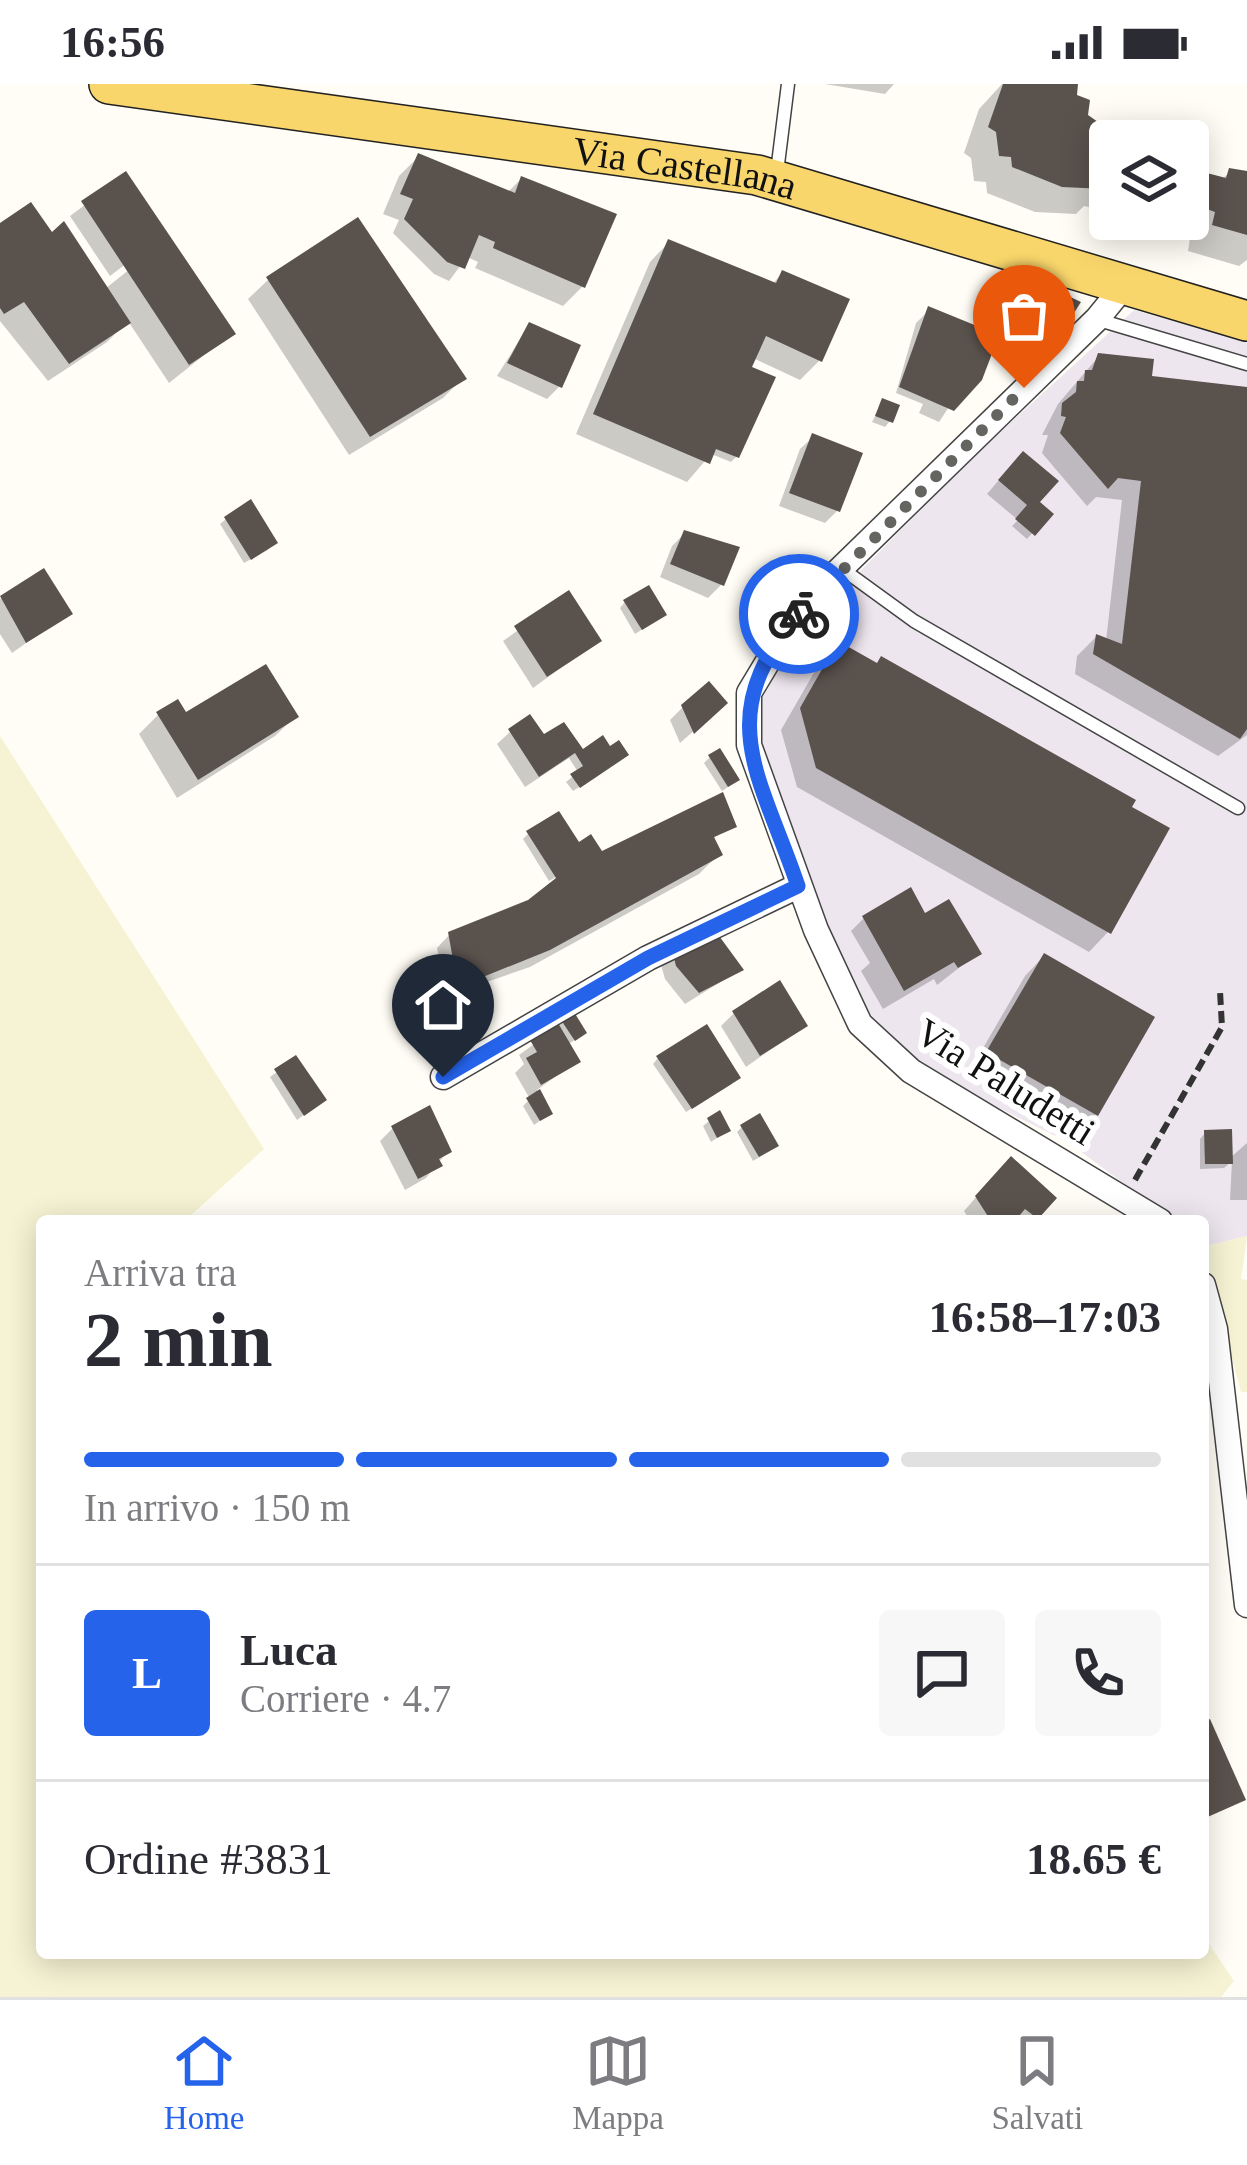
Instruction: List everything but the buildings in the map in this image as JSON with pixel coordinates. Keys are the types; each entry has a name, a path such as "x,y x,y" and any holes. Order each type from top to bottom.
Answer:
{"main road":[{"name":"Via Castellana","path":"110,84 776,180 1247,320"}],"street":[{"name":"Via Paludetti","path":"1128,281 1096,319 841,568 788,628 749,693 749,746 798,886 860,1024 911,1071 1150,1215"},
{"path":"443,1077 648,958 798,886"},
{"path":"1209,1307 1247,1605"}],"lane":[{"path":"776,180 788,84"},
{"path":"1096,319 1247,364"},
{"path":"841,568 914,621 1238,808"}],"path":[{"path":"1136,1178 1222,1027 1220,991"}],"shaded area":[{"path":"1134,310 1247,342 1247,1236 1209,1246 1209,1215 1166,1215 1068,1142 938,1078 885,1040 863,1009 824,926 755,733 765,686 800,632 974,456"},
{"path":"0,736 264,1149 191,1215 36,1215 36,1959 1209,1959 1209,1944 1234,1981 1221,1997 0,1997"},
{"path":"1247,1236 1241,1279 1247,1280 1247,1392 1241,1392 1209,1270 1209,1246"}],"way so far":[{"path":"799,614 1024,388"}],"route":[{"path":"443,1077 648,958 798,886 749,746 749,693 799,614"}]}
